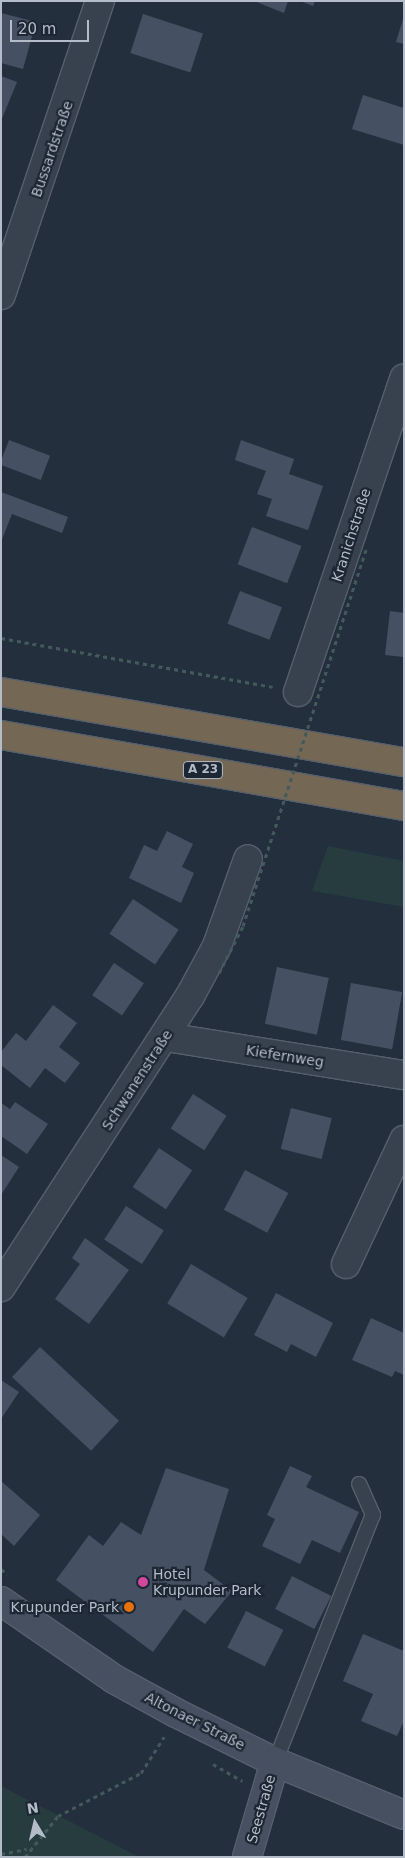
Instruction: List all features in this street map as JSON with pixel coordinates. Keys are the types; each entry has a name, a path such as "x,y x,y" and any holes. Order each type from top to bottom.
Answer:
{"highway":[{"path":"1,692 404,762"},
{"name":"A 23","path":"1,734 404,806"}],"main road":[{"name":"Altonaer Straße","path":"1,1601 114,1679 275,1762 404,1815"},
{"name":"Seestraße","path":"247,1857 275,1762"}],"street":[{"name":"Bussardstraße","path":"1,295 100,1"},
{"name":"Kranichstraße","path":"298,692 404,378"},
{"name":"Schwanenstraße","path":"1,1287 166,1037 217,946 248,860"},
{"name":"Kiefernweg","path":"166,1037 404,1075"},
{"path":"346,1264 404,1140"}],"lane":[{"path":"275,1762 373,1515 359,1484"}],"path":[{"path":"219,973 243,926 368,547"},
{"path":"1,638 298,692"},
{"path":"25,1857 28,1849 58,1816 142,1773 166,1734"},
{"path":"1,1854 28,1849"}],"green space":[{"path":"328,846 404,861 404,907 312,891"},
{"path":"1,1786 139,1857 1,1857"}],"building":[{"path":"254,1 288,1 284,13"},
{"path":"300,1 315,1 313,6"},
{"path":"1,13 36,22 23,69 1,63"},
{"path":"143,14 203,33 190,72 130,53"},
{"path":"404,19 404,44 396,42"},
{"path":"1,76 17,82 1,121"},
{"path":"363,95 404,108 404,145 352,129"},
{"path":"9,440 50,456 41,480 1,465"},
{"path":"241,440 294,459 289,474 323,486 308,530 266,516 272,499 257,494 266,471 235,460"},
{"path":"1,492 68,517 62,533 12,514 1,542"},
{"path":"252,527 301,546 287,583 238,564"},
{"path":"240,591 282,607 269,640 227,624"},
{"path":"390,611 404,613 404,657 385,655"},
{"path":"167,831 193,844 182,867 194,873 181,903 129,878 144,845 157,851"},
{"path":"133,899 179,930 155,965 110,934"},
{"path":"114,963 144,983 122,1015 92,995"},
{"path":"277,967 329,978 317,1035 265,1024"},
{"path":"351,983 402,992 392,1049 341,1040"},
{"path":"53,1005 77,1023 59,1047 80,1063 65,1083 45,1068 30,1088 1,1065 1,1052 16,1033 26,1041"},
{"path":"193,1094 227,1116 204,1150 171,1128"},
{"path":"15,1102 48,1124 27,1154 1,1136 1,1103 10,1109"},
{"path":"291,1108 332,1118 322,1159 281,1149"},
{"path":"159,1148 192,1170 166,1209 133,1187"},
{"path":"1,1155 19,1167 1,1195"},
{"path":"245,1170 288,1193 267,1233 224,1210"},
{"path":"126,1206 164,1231 142,1264 104,1240"},
{"path":"85,1238 129,1270 89,1324 55,1299 80,1264 72,1258"},
{"path":"191,1264 248,1298 224,1337 167,1303"},
{"path":"276,1293 333,1323 316,1357 291,1344 287,1352 254,1335"},
{"path":"371,1318 404,1333 404,1375 395,1371 392,1377 352,1360"},
{"path":"40,1347 119,1421 91,1451 12,1377"},
{"path":"1,1380 19,1392 1,1419"},
{"path":"290,1466 312,1476 306,1487 359,1512 340,1553 312,1540 300,1564 262,1546 275,1519 267,1515"},
{"path":"166,1468 229,1489 204,1570 232,1591 205,1624 184,1609 153,1652 56,1580 89,1535 103,1546 121,1522 141,1535"},
{"path":"1,1481 40,1515 14,1546 1,1534"},
{"path":"292,1576 331,1596 314,1629 275,1609"},
{"path":"246,1611 283,1630 265,1667 227,1648"},
{"path":"363,1634 404,1651 404,1721 397,1736 361,1721 373,1694 343,1681"}],"place":[{"name":"Hotel Krupunder Park","path":"143,1582"},
{"name":"Krupunder Park","path":"129,1607"}]}
